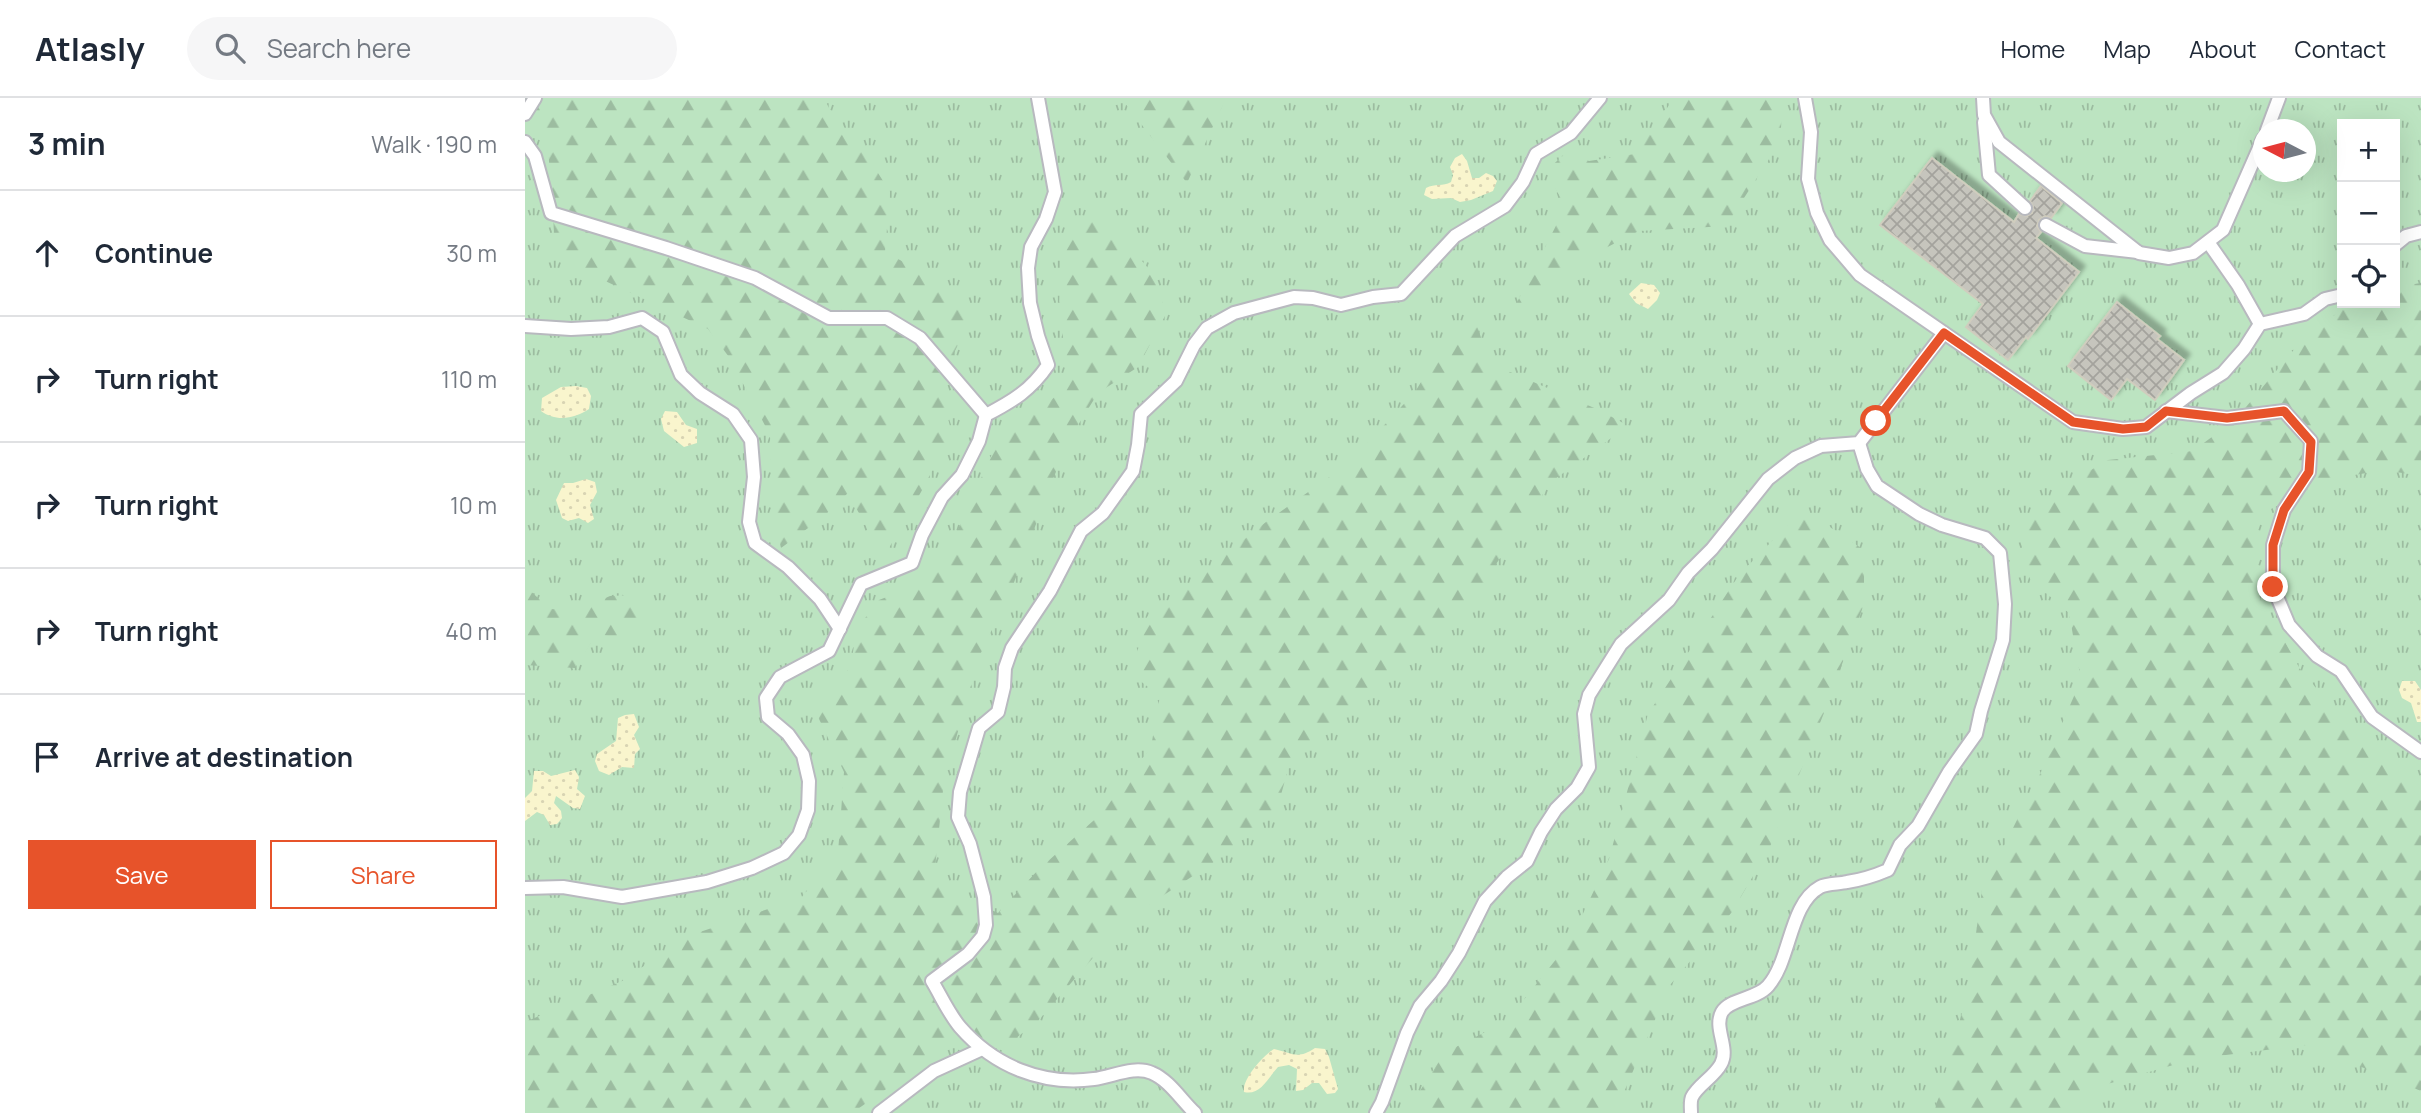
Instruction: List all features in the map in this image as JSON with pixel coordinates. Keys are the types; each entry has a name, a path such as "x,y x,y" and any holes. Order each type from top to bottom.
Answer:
{"lane":[{"path":"525,114 535,98"},
{"path":"525,888 563,887 622,897 707,882 752,868 784,853 799,835 808,810 809,781 803,755 788,734 768,717 766,698 780,677 829,651 861,584 912,563 922,535 942,497 962,475 979,441 986,415 1016,399 1038,379 1048,365 1030,303 1028,268 1031,247 1046,219 1055,192 1038,98"},
{"path":"1195,1113 1165,1082 1150,1072 1128,1071 1095,1079 1065,1081 1039,1076 1001,1063 958,1026 932,981 968,954 983,936 986,925 984,897 969,844 958,817 960,792 979,728 998,712 1005,668 1012,648 1050,591 1081,531 1103,513 1133,471 1139,444 1141,414 1176,381 1194,345 1207,328 1234,313 1294,297 1313,298 1341,305 1401,294 1455,236 1505,206 1523,182 1536,154 1571,133 1600,98"},
{"path":"1805,98 1811,132 1808,179 1817,213 1830,240 1860,275 2073,422 2123,429 2146,427 2223,373 2244,349 2260,324 2304,314 2325,299 2337,296"},
{"path":"1983,98 1989,174 2025,208"},
{"path":"2271,119 2279,98"},
{"path":"1984,116 1999,142 2139,253"},
{"path":"525,142 535,156 551,213 755,278 829,318 887,318 920,338 986,415"},
{"path":"2046,225 2085,246 2169,258 2193,253 2223,230 2253,162"},
{"path":"2400,241 2406,236 2421,232"},
{"path":"2208,243 2238,285 2260,324"},
{"path":"525,326 571,329 609,327 642,318 663,332 681,375 700,393 733,414 751,440 754,477 749,522 755,542 788,567 820,599 840,629"},
{"path":"1376,1113 1383,1102 1407,1033 1420,1006 1459,953 1485,901 1507,877 1527,861 1548,820 1577,788 1589,767 1584,714 1586,705 1589,695 1621,644 1669,600 1688,573 1735,523 1768,480 1795,458 1821,446 1859,443 1944,333"},
{"path":"2166,411 2227,418 2284,411 2311,442 2309,472 2284,510 2273,545 2273,587 2289,625 2296,633 2317,656 2341,671 2372,717 2421,752"},
{"path":"1691,1113 1692,1098 1721,1063 1724,1049 1719,1024 1721,1012 1730,1003 1745,1000 1766,988 1786,954 1797,919 1809,896 1822,886 1869,878 1888,870 1900,845 1918,826 1949,772 1976,734 1980,710 2003,640 2005,604 2000,553 1985,538 1943,525 1919,514 1877,486 1867,469 1859,443"},
{"path":"879,1113 934,1071 982,1049"}],"green space":[{"path":"525,98 2421,98 2421,1113 525,1113"},
{"path":"525,98 824,98 830,110 866,154 890,192 885,252 939,281 969,322 939,384 951,430 925,485 885,555 848,493 823,517 781,548 773,513 770,435 729,357 708,329 556,258 547,134 525,118"},
{"path":"1121,98 1226,98 1187,183"},
{"path":"1674,98 1783,98 1780,142 1726,226 1639,231 1574,264 1507,322 1565,208 1547,170 1567,152 1589,161 1635,154"},
{"path":"1103,216 1155,276 1166,314 1138,367 1098,393 1070,438 1013,585 979,657 944,781 935,868 953,892 998,913 1038,870 1102,813 1151,747 1160,696 1131,674 1147,617 1266,522 1349,463 1415,392 1448,337 1476,322 1489,363 1599,410 1625,424 1614,436 1551,482 1456,624 1291,759 1277,809 1214,862 1126,920 1037,1022 1008,1044 958,1039 852,1113 547,1113 538,1103 525,1103 525,1022 622,981 688,936 801,898 838,853 844,772 812,704 851,667 856,630 879,600 917,585 950,547 997,443 1056,396 1068,371 1059,310 1061,261 1076,230"},
{"path":"2421,283 2421,476 2384,470 2325,480 2258,516 2258,594 2300,669 2364,745 2421,797 2421,1091 2307,1045 2194,1059 2104,1085 2071,1113 1934,1113 1968,991 1982,890 2041,772 2081,680 2069,613 2030,579 2019,527 2060,488 2108,460 2193,451 2236,419 2307,334 2345,308 2400,308 2400,286"},
{"path":"1803,509 1864,550 1864,604 1770,847 1732,912 1670,985 1615,1113 1406,1113 1444,1053 1507,1021 1569,943 1609,859 1648,714 1739,575"},
{"path":"525,586 550,609 578,610 610,596 631,595 651,607 632,640 596,634 575,668 525,665"}],"sand":[{"path":"1462,154 1472,178 1479,178 1486,173 1493,176 1497,181 1493,191 1460,202 1451,198 1432,199 1424,195 1426,188 1451,182 1453,175 1450,167 1455,158"},
{"path":"1641,283 1654,285 1660,293 1648,309 1636,303 1629,294"},
{"path":"561,387 587,388 591,396 589,409 565,418 553,417 541,411 542,398"},
{"path":"665,411 677,412 686,425 697,429 697,443 684,447 664,431 661,419"},
{"path":"586,479 595,482 597,492 590,505 594,519 588,523 579,518 568,521 562,518 556,500 564,483"},
{"path":"2402,681 2415,681 2421,690 2421,722 2417,722 2411,703 2402,698 2399,690"},
{"path":"634,714 639,727 634,735 640,749 635,754 634,768 622,767 609,775 599,771 595,761 597,754 616,741 618,718"},
{"path":"575,770 579,777 577,789 585,796 580,809 573,808 556,796 554,803 561,811 562,818 557,824 550,825 544,815 537,812 525,821 525,798 532,791 534,771 543,771 551,776"},
{"path":"1315,1048 1325,1049 1329,1057 1338,1089 1335,1093 1327,1094 1319,1083 1312,1083 1303,1090 1296,1091 1297,1069 1289,1065 1278,1067 1259,1089 1250,1093 1244,1092 1246,1081 1259,1062 1274,1049 1299,1055"}],"building":[{"path":"1932,158 2014,222 2019,214 2027,216 2032,213 2033,206 2030,201 2041,186 2062,203 2051,218 2045,216 2039,220 2037,226 2041,232 2036,238 2079,272 2028,339 2026,337 2008,360 1966,327 1983,304 1880,225"},
{"path":"2117,302 2160,336 2157,339 2184,360 2155,400 2127,379 2111,400 2068,366"}],"route":[{"path":"1876,421 1944,333 2073,422 2123,429 2146,427 2166,411 2227,418 2284,411 2311,442 2309,472 2284,510 2273,545 2273,587"}]}
